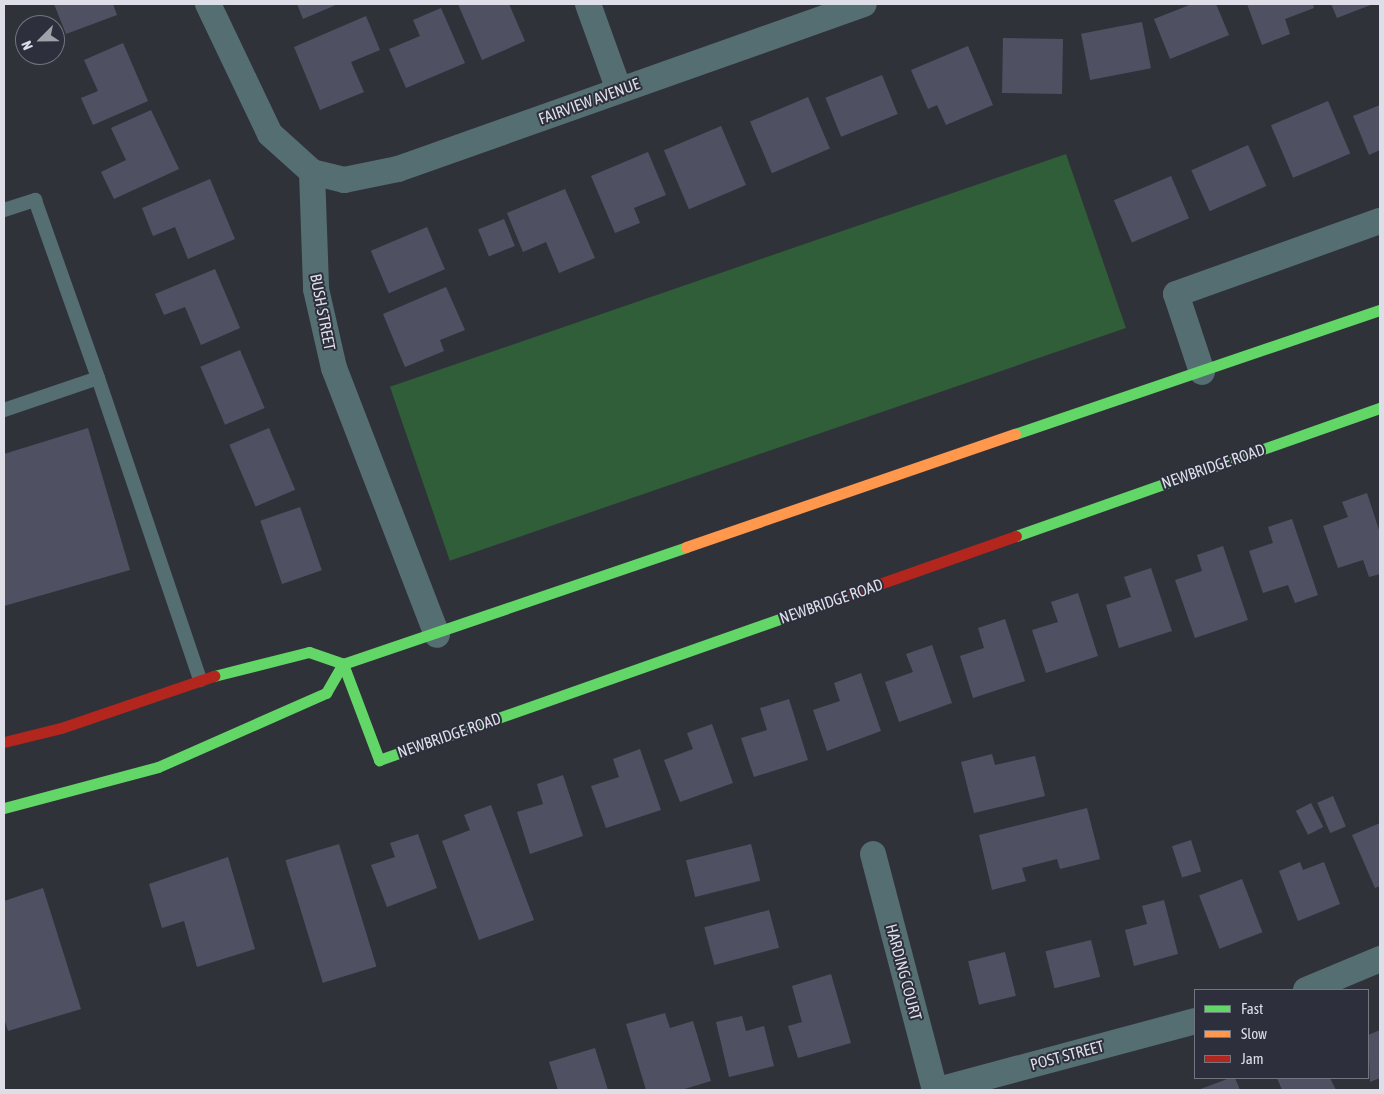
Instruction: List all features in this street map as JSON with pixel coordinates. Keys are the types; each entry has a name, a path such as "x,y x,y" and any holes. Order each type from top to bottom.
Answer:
{"main road":[{"path":"4,742 61,728 200,680 309,652 343,664 437,635 1380,310"},
{"name":"NEWBRIDGE ROAD","path":"343,664 379,760 1380,408"},
{"path":"4,808 158,767 326,693 343,664"}],"street":[{"path":"208,4 270,134 312,172"},
{"path":"588,4 619,90"},
{"name":"FAIRVIEW AVENUE","path":"312,172 344,180 398,170 864,4"},
{"name":"BUSH STREET","path":"312,172 316,289 334,368 437,635"},
{"path":"1202,372 1176,294 1380,221"},
{"name":"HARDING COURT","path":"873,854 937,1090"},
{"path":"1308,989 1380,959"},
{"name":"POST STREET","path":"937,1090 1194,1021"}],"lane":[{"path":"4,210 34,200 98,378 200,680"},
{"path":"4,410 98,378"}],"green space":[{"path":"1066,154 1126,328 450,561 390,387"}],"building":[{"path":"54,4 113,4 117,15 66,34 65,15 58,15"},
{"path":"297,4 338,4 303,19"},
{"path":"458,4 509,4 525,41 482,60"},
{"path":"1192,4 1216,4 1229,35 1170,59 1154,19"},
{"path":"1247,4 1313,4 1314,8 1285,19 1290,34 1262,45"},
{"path":"1331,4 1373,4 1337,18"},
{"path":"441,8 465,63 406,88 389,49 420,36 413,20"},
{"path":"366,16 380,50 351,62 364,92 320,110 294,47"},
{"path":"1142,22 1151,68 1090,80 1081,34"},
{"path":"1003,38 1063,39 1062,94 1002,93"},
{"path":"123,43 148,101 93,125 81,98 98,91 84,60"},
{"path":"968,46 993,105 946,125 937,105 928,109 911,70"},
{"path":"882,75 898,114 841,137 825,98"},
{"path":"808,97 830,149 772,173 750,122"},
{"path":"1328,101 1350,153 1293,178 1271,125"},
{"path":"1380,105 1380,150 1369,155 1353,116"},
{"path":"151,110 179,169 114,199 101,172 126,160 111,128"},
{"path":"721,126 746,185 689,209 664,150"},
{"path":"1248,145 1266,186 1210,211 1191,170"},
{"path":"648,152 666,195 634,208 640,223 615,233 591,176"},
{"path":"1171,176 1189,218 1132,243 1114,200"},
{"path":"210,179 235,239 188,259 175,227 153,236 142,208"},
{"path":"565,189 595,258 559,273 546,242 523,252 507,213"},
{"path":"504,219 515,246 489,256 478,229"},
{"path":"427,227 445,269 389,293 371,251"},
{"path":"215,269 240,328 201,345 185,307 164,315 155,294"},
{"path":"446,287 465,330 440,340 444,351 405,367 383,314"},
{"path":"240,350 265,408 225,425 200,367"},
{"path":"88,428 130,570 4,606 4,454"},
{"path":"269,428 295,490 256,506 229,445"},
{"path":"1367,493 1380,533 1380,574 1369,577 1363,560 1338,568 1323,526 1348,517 1342,502"},
{"path":"300,507 322,570 282,584 260,521"},
{"path":"1292,519 1318,595 1295,603 1288,585 1263,593 1249,551 1273,543 1268,527"},
{"path":"1223,546 1248,620 1195,638 1175,580 1202,571 1197,555"},
{"path":"1151,568 1172,631 1119,648 1106,605 1131,597 1124,577"},
{"path":"1078,593 1098,656 1046,673 1032,630 1058,622 1051,602"},
{"path":"1005,619 1025,681 973,698 960,656 984,648 978,628"},
{"path":"932,645 952,703 899,722 885,682 913,672 906,654"},
{"path":"861,673 881,731 827,751 813,710 840,701 834,683"},
{"path":"789,699 808,760 754,777 741,738 767,730 760,708"},
{"path":"712,724 733,783 680,802 664,760 693,749 687,733"},
{"path":"640,749 661,810 606,828 591,786 619,777 613,759"},
{"path":"992,754 995,765 1035,756 1045,796 974,813 961,762"},
{"path":"563,775 583,836 530,854 517,812 543,804 537,784"},
{"path":"1333,796 1346,826 1330,833 1317,803"},
{"path":"1311,803 1323,827 1308,835 1296,811"},
{"path":"491,805 534,920 479,940 442,841 470,830 464,815"},
{"path":"1087,808 1100,859 1060,869 1057,859 1022,868 1026,881 992,890 979,835"},
{"path":"1380,823 1380,886 1375,888 1352,835"},
{"path":"418,834 437,888 387,907 371,865 395,857 390,843"},
{"path":"1191,840 1201,871 1182,878 1172,846"},
{"path":"339,844 376,966 323,983 285,860"},
{"path":"751,844 760,881 695,897 686,860"},
{"path":"228,857 255,949 197,967 184,921 162,928 149,884"},
{"path":"1300,862 1303,870 1324,862 1340,904 1298,921 1279,871"},
{"path":"1242,879 1262,932 1219,949 1199,895"},
{"path":"43,888 81,1009 8,1031 4,1018 4,901"},
{"path":"1164,900 1178,954 1134,966 1125,930 1147,924 1142,906"},
{"path":"769,910 779,948 714,965 704,927"},
{"path":"1091,940 1100,977 1055,988 1045,951"},
{"path":"1005,952 1016,996 979,1005 968,961"},
{"path":"831,974 851,1043 798,1058 788,1026 802,1022 792,986"},
{"path":"665,1013 670,1028 693,1021 711,1081 681,1090 646,1090 626,1024"},
{"path":"742,1016 746,1031 764,1026 774,1066 729,1077 716,1022"},
{"path":"1380,1030 1380,1078 1370,1082 1369,1058 1369,1035"},
{"path":"595,1048 608,1090 558,1090 549,1062"},
{"path":"1227,1079 1235,1079 1240,1090 1198,1090"},
{"path":"1277,1079 1330,1079 1336,1090 1282,1090"}],"traffic: fast":[{"path":"1015,434 1380,310"},
{"path":"1016,536 1380,408"},
{"path":"214,676 309,652 343,664 686,547"},
{"path":"343,664 379,760 831,601"},
{"path":"4,808 158,767 326,693 343,664"}],"traffic: slow":[{"path":"686,547 1015,434"}],"traffic: jam":[{"path":"831,601 1016,536"},
{"path":"4,742 61,728 214,676"}]}
